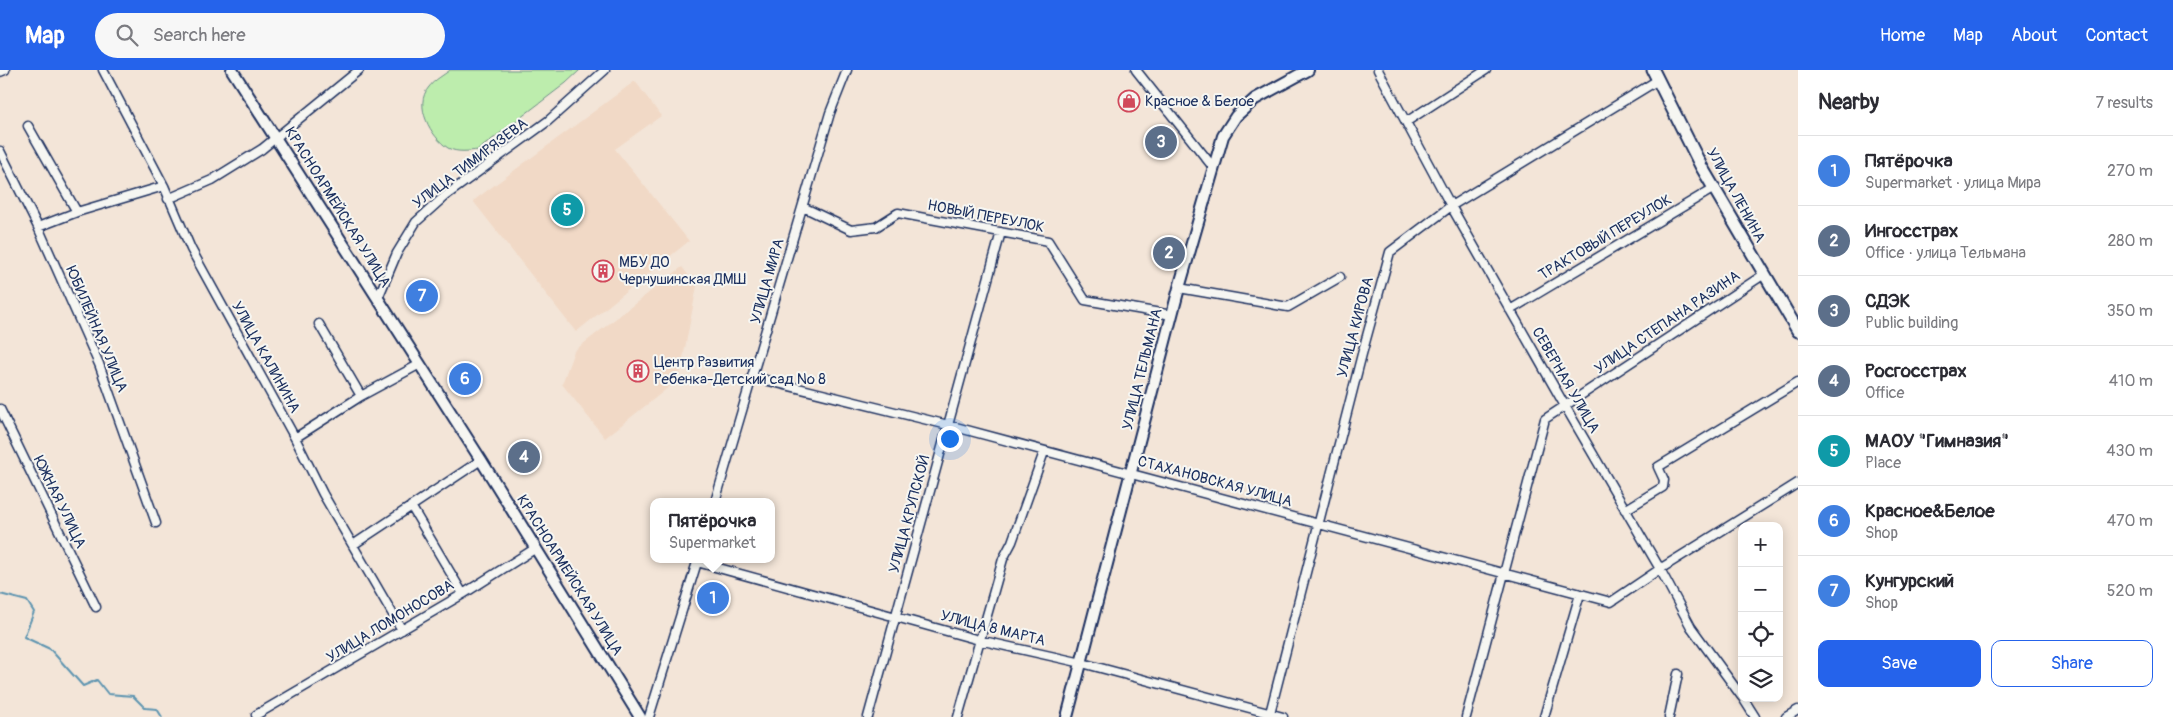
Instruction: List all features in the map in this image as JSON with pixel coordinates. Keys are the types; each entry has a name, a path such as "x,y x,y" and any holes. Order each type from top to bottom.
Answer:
{"main road":[{"name":"УЛИЦА ЛЕНИНА","path":"1656,75 1714,188 1798,331"}],"street":[{"path":"0,72 4,70"},
{"name":"УЛИЦА КАЛИНИНА","path":"103,70 164,186 191,249 324,494 402,630"},
{"name":"КРАСНОАРМЕЙСКАЯ УЛИЦА","path":"232,70 276,136 481,460 640,717"},
{"path":"168,199 212,180 262,149 359,70"},
{"name":"УЛИЦА ТИМИРЯЗЕВА","path":"378,298 396,253 416,222 445,196 548,121 605,70"},
{"name":"УЛИЦА МИРА","path":"716,498 830,114 847,70"},
{"path":"1136,70 1213,167"},
{"name":"УЛИЦА ТЕЛЬМАНА","path":"1068,717 1179,288 1223,136 1236,116 1255,98 1308,70"},
{"name":"СЕВЕРНАЯ УЛИЦА","path":"1378,70 1510,310 1660,568 1691,627 1738,692"},
{"path":"1406,122 1486,70"},
{"name":"УЛИЦА КИРОВА","path":"1270,715 1390,252 1452,206 1656,75"},
{"path":"28,126 77,212"},
{"name":"ЮБИЛЕЙНАЯ УЛИЦА","path":"0,150 38,227 99,364 156,523"},
{"path":"38,227 77,212 164,186"},
{"name":"ТРАКТОВЫЙ ПЕРЕУЛОК","path":"1510,310 1714,188"},
{"name":"НОВЫЙ ПЕРЕУЛОК","path":"803,207 851,230 876,228 898,213 1048,241 1085,300 1172,315"},
{"name":"УЛИЦА КРУПСКОЙ","path":"868,717 1001,232"},
{"name":"УЛИЦА СТЕПАНА РАЗИНА","path":"1466,717 1545,419 1763,274"},
{"path":"1179,288 1288,306 1340,277"},
{"path":"319,324 361,396"},
{"path":"295,438 361,396 420,364"},
{"name":"СТАХАНОВСКАЯ УЛИЦА","path":"753,377 948,425 1612,602 1660,568 1798,483"},
{"path":"1625,510 1663,487 1664,480 1658,467 1798,382"},
{"name":"ЮЖНАЯ УЛИЦА","path":"0,409 96,607"},
{"path":"958,717 1003,559 1012,542 1044,452"},
{"path":"353,544 481,460"},
{"path":"411,506 463,594"},
{"name":"УЛИЦА ЛОМОНОСОВА","path":"256,715 463,594 536,548"},
{"path":"649,717 696,563"},
{"name":"УЛИЦА 8 МАРТА","path":"707,563 979,640 1082,663 1283,717"},
{"path":"1544,717 1580,594"},
{"path":"1669,717 1678,674"},
{"name":"СЕВЕРНАЯ УЛИЦА","path":"1745,702 1755,717"},
{"path":"1786,717 1798,710"}],"shaded area":[{"path":"635,81 661,116 615,149 689,241 576,332 473,201"},
{"path":"682,267 697,286 679,379 605,438 562,384 574,351"}],"green space":[{"path":"450,70 580,70 566,83 478,150 455,151 442,143 430,129 423,111 425,94 429,87"}],"waterway":[{"path":"0,594 27,601 34,612 24,637 50,649 83,686 97,680 108,694 133,696 145,708 157,709 162,717"}],"place":[{"name":"Красное & Белое","path":"1129,101"},
{"name":"СДЭК","path":"1161,142"},
{"name":"МАОУ \"Гимназия\"","path":"567,210"},
{"name":"Ингосстрах","path":"1169,253"},
{"name":"МБУ ДО Чернушинская ДМШ","path":"603,271"},
{"name":"Кунгурский","path":"422,296"},
{"name":"Центр Развития Ребенка-Детский сад № 8","path":"638,371"},
{"name":"Красное&Белое","path":"465,379"},
{"name":"Росгосстрах","path":"524,457"},
{"name":"Пятёрочка","path":"713,598"}]}
